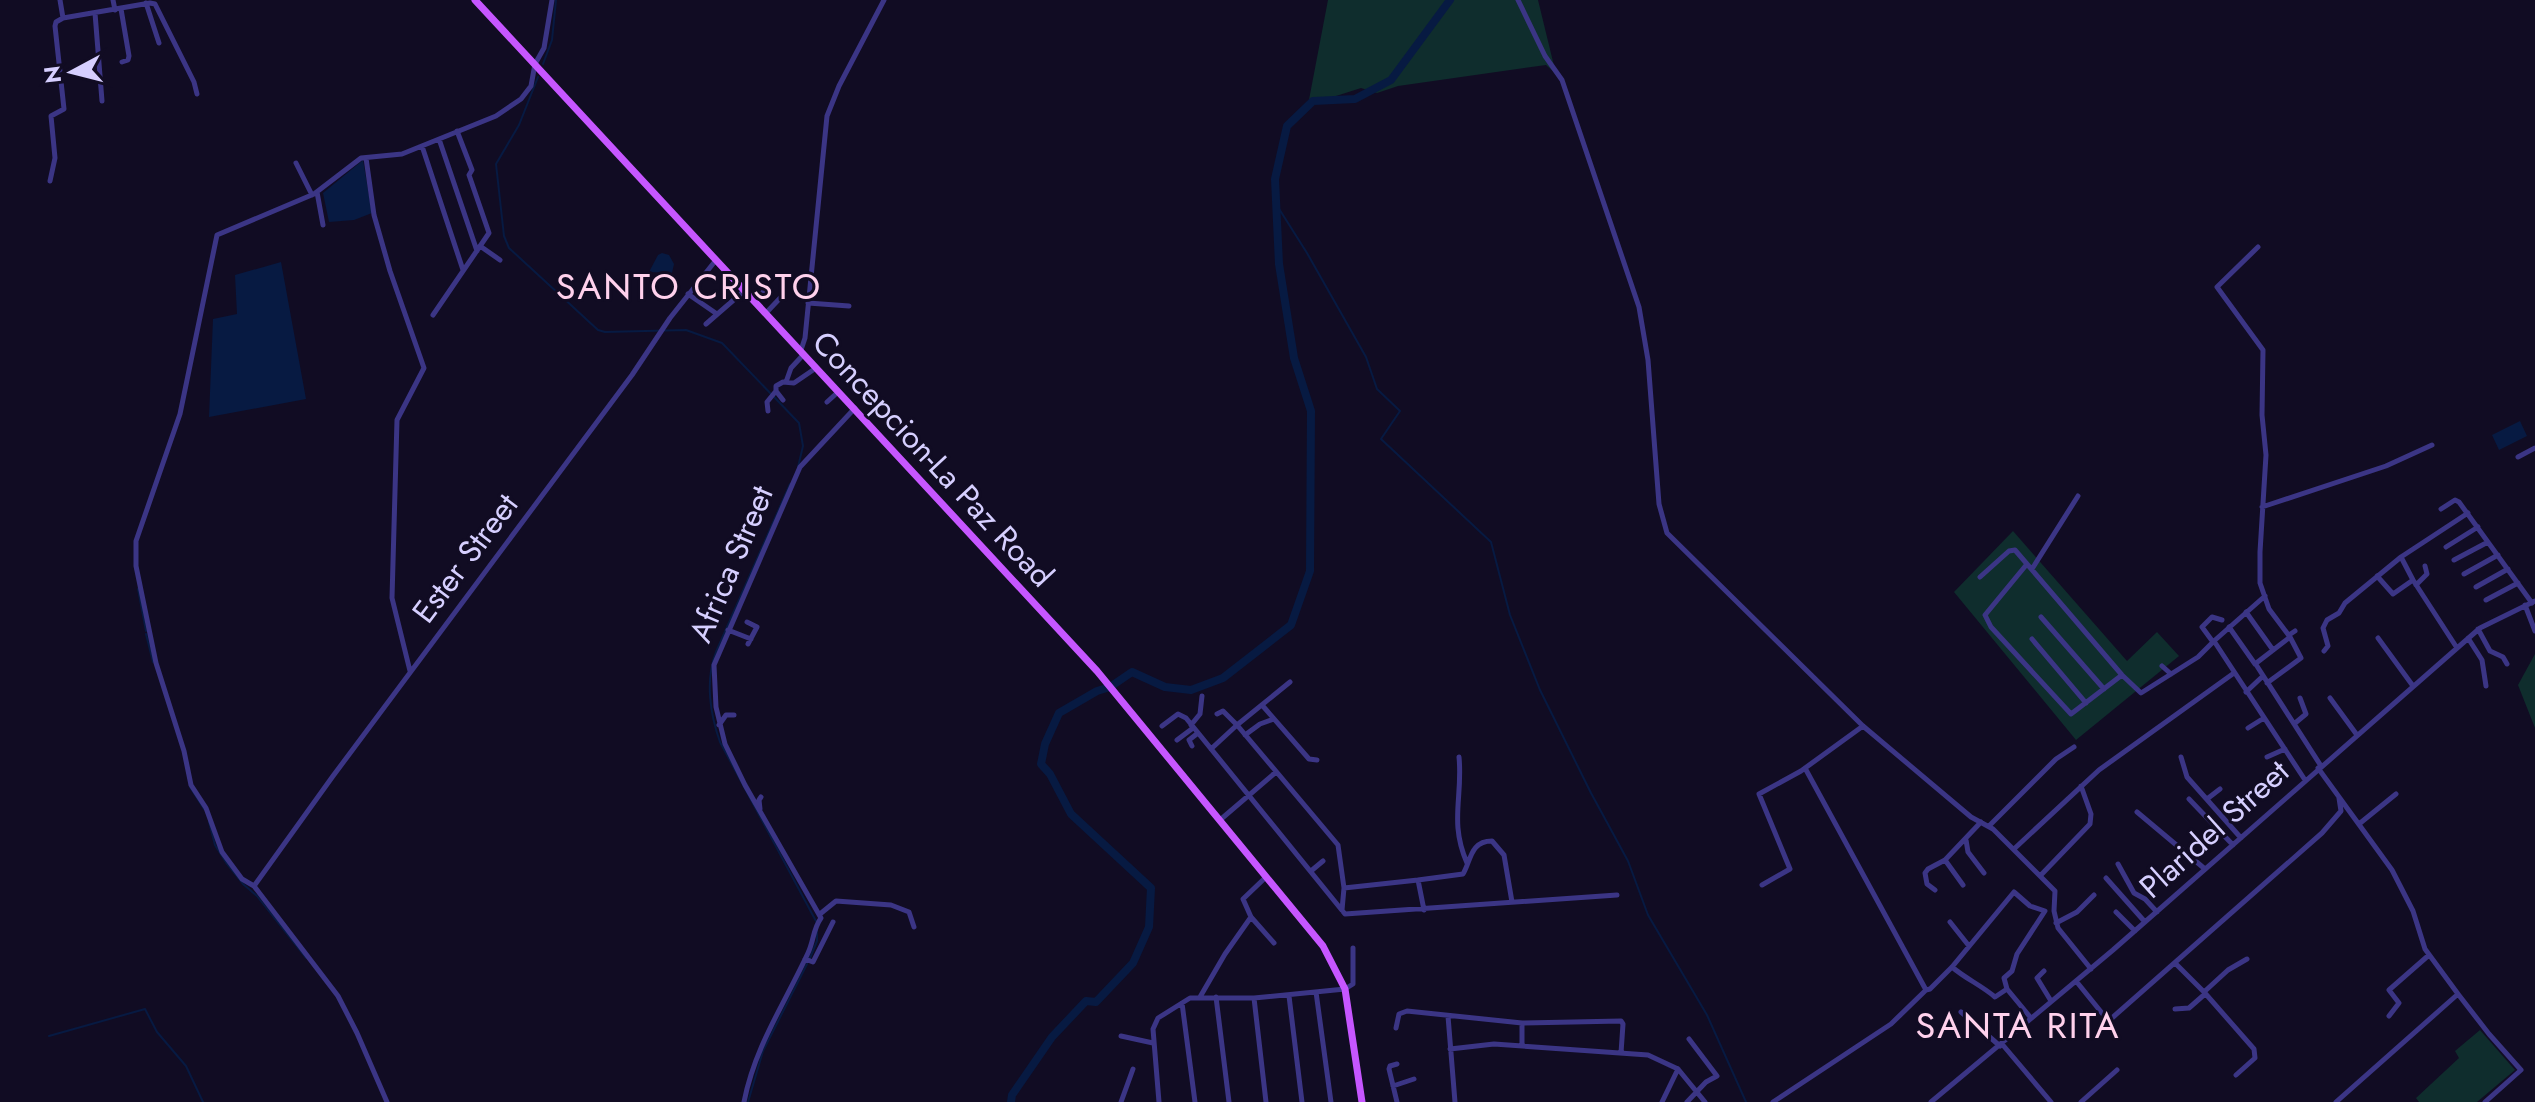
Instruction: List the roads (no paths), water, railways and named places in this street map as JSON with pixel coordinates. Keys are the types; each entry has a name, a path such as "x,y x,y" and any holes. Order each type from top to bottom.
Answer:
{"main road":[{"name":"Concepcion-La Paz Road","path":"475,0 1102,677 1323,946 1345,989 1362,1102"}],"street":[{"path":"60,0 63,18"},
{"path":"113,0 129,56 122,62"},
{"path":"387,1102 338,996 254,886 242,879 222,852 206,808 191,785 184,751 152,648 135,549 180,414 215,237 315,193 357,160 398,156 496,116 521,99 531,86 535,64 547,41 552,0"},
{"path":"786,382 791,368 803,352 827,116 839,86 884,0"},
{"path":"1518,0 1545,56 1562,80 1639,307 1648,360 1659,504 1667,533 1863,726 2014,849 2056,893 2056,923 2091,969"},
{"path":"146,3 159,43"},
{"path":"50,181 55,158 51,116 64,109 56,22 63,18 153,3 158,7 197,94"},
{"path":"95,13 102,101"},
{"path":"433,315 489,233 469,175 472,170 457,131"},
{"path":"439,139 478,248 500,260"},
{"path":"422,146 463,270"},
{"path":"366,158 374,215 424,368 397,420 392,598 411,672"},
{"path":"296,163 315,193 323,225"},
{"path":"2258,247 2217,287 2263,350 2262,415 2266,455 2260,583 2269,609 2301,654 2301,658 2267,683"},
{"name":"Ester Street","path":"254,886 716,260"},
{"path":"753,300 767,289"},
{"path":"706,324 744,291"},
{"path":"688,294 717,314"},
{"path":"766,313 783,295"},
{"path":"808,303 849,306"},
{"path":"768,411 767,402 776,386 794,383 817,367"},
{"path":"827,402 839,391"},
{"path":"773,393 783,400"},
{"name":"Africa Street","path":"818,921 732,758 719,725 714,665 800,467 855,408"},
{"path":"2262,507 2404,459 2432,445"},
{"path":"2518,457 2535,448"},
{"path":"2078,496 2029,567 1985,615 2068,713 2071,714 2122,675"},
{"path":"2441,509 2455,500 2468,513 2531,603 2535,631"},
{"path":"2324,651 2328,646 2323,628 2327,620 2339,613 2345,603 2401,557 2468,513"},
{"path":"2446,547 2478,527"},
{"path":"2454,560 2488,542"},
{"path":"1980,577 2013,549 2141,693 2198,657 2265,596"},
{"path":"2464,574 2498,555"},
{"path":"2401,557 2457,648"},
{"path":"2377,576 2393,594 2427,574 2425,566"},
{"path":"2476,587 2508,569"},
{"path":"2486,600 2518,583"},
{"name":"Plaridel Street","path":"1931,1102 2157,912 2478,629 2531,603"},
{"path":"2246,612 2273,650"},
{"path":"2041,617 2104,689"},
{"path":"2222,620 2212,617 2202,627 2305,780"},
{"path":"728,630 750,642 757,627 747,622"},
{"path":"2229,627 2339,797 2392,870 2413,911 2429,955 2489,1034 2521,1070 2485,1102"},
{"path":"2478,629 2490,651 2503,657 2507,664"},
{"path":"2255,663 2295,631"},
{"path":"2378,638 2413,686"},
{"path":"2468,638 2482,660 2486,686"},
{"path":"2032,639 2086,703"},
{"path":"2162,666 2171,674"},
{"path":"2014,849 2081,786 2143,736 2234,673"},
{"path":"2246,692 2263,676"},
{"path":"1211,749 1290,682"},
{"path":"1192,746 1189,740 1200,714 1202,696"},
{"path":"2294,724 2306,714 2300,698"},
{"path":"2330,698 2357,735"},
{"path":"1262,705 1309,759 1317,760"},
{"path":"1217,714 1223,711 1237,725 1338,845 1344,888 1342,911"},
{"path":"1162,726 1180,714 1250,794 1347,914 1617,895"},
{"path":"719,725 726,715 734,715"},
{"path":"2248,728 2264,718"},
{"path":"1245,735 1274,719"},
{"path":"1762,885 1789,871 1790,867 1759,794 1805,768 1863,726"},
{"path":"1177,740 1194,729"},
{"path":"1989,826 2056,759 2074,747"},
{"path":"2267,757 2285,749"},
{"path":"1459,757 1461,773 1456,798 1459,823 1456,835 1467,864"},
{"path":"2181,757 2186,775 2241,838"},
{"path":"1805,768 1926,990"},
{"path":"1220,820 1276,772"},
{"path":"2040,876 2090,824 2091,814 2081,786"},
{"path":"2207,799 2220,789"},
{"path":"2359,824 2396,794"},
{"path":"759,810 761,797"},
{"path":"2076,981 2109,1018 2176,964 2322,833 2341,811 2339,797"},
{"path":"2189,799 2233,845"},
{"path":"2341,811 2354,817"},
{"path":"2137,812 2205,869"},
{"path":"1935,890 1927,884 1925,873 1945,860 1981,822"},
{"path":"1965,840 1968,852 1984,873"},
{"path":"1344,888 1463,874 1471,851 1484,841 1492,841 1504,855 1512,902"},
{"path":"1945,860 1963,885"},
{"path":"1311,871 1323,861"},
{"path":"2118,864 2134,893 2157,912"},
{"path":"1266,877 1243,899 1251,917 1274,943"},
{"path":"2106,878 2145,922"},
{"path":"1418,880 1424,910"},
{"path":"1773,1102 1891,1024 1952,967 2014,892 2030,906 2054,911"},
{"path":"2056,923 2077,912 2094,895"},
{"path":"744,1102 753,1063 807,960 818,921 836,901 891,905 909,912 914,927"},
{"path":"2032,1019 2007,989 2004,978 2012,971 2017,954 2045,911"},
{"path":"2116,912 2135,931"},
{"path":"1200,997 1251,917"},
{"path":"807,960 815,959 833,922"},
{"path":"1950,922 1969,946"},
{"path":"1159,1102 1153,1043 1153,1029 1158,1018 1182,1003 1200,997 1254,998 1345,989 1353,984 1353,948"},
{"path":"2389,1016 2399,1003 2389,990 2429,955"},
{"path":"2175,1009 2189,1008 2228,970 2247,959"},
{"path":"2176,964 2254,1049 2255,1058 2236,1075"},
{"path":"1952,967 1995,997 2007,989"},
{"path":"2044,971 2037,978 2051,1001"},
{"path":"1316,992 1331,1102"},
{"path":"2336,1102 2458,994"},
{"path":"1289,995 1302,1102"},
{"path":"1216,997 1229,1102"},
{"path":"1254,998 1266,1102"},
{"path":"1182,1003 1195,1102"},
{"path":"1396,1028 1402,1012 1522,1023 1621,1021 1621,1053"},
{"path":"1961,1012 2000,1046 2051,1102"},
{"path":"1448,1016 1455,1102"},
{"path":"1522,1023 1522,1046"},
{"path":"1121,1036 1153,1043"},
{"path":"1687,1102 1717,1076 1689,1039"},
{"path":"1450,1049 1494,1044 1652,1056 1678,1069 1705,1102"},
{"path":"1397,1064 1389,1067 1397,1102"},
{"path":"1121,1102 1133,1069"},
{"path":"1662,1102 1678,1069"},
{"path":"2081,1102 2117,1070"},
{"path":"1393,1086 1414,1079"}],"water":[{"path":"363,160 372,213 354,220 329,222 323,193"},
{"path":"658,255 669,255 674,264 672,273 649,272"},
{"path":"281,262 306,399 209,417 213,319 237,314 235,275"},
{"path":"2520,421 2527,436 2499,450 2492,435"}],"waterway":[{"path":"543,64 552,40 556,0"},
{"path":"1011,1102 1012,1095 1052,1037 1086,1001 1096,1002 1133,963 1149,927 1151,888 1071,814 1050,774 1041,764 1045,744 1059,713 1132,672 1165,687 1191,690 1223,678 1291,625 1310,571 1311,411 1294,358 1279,264 1275,179 1287,126 1313,101 1355,99 1391,80 1450,0"},
{"path":"538,77 519,125 496,164 504,236 509,248 598,330 686,330 722,343 799,423 803,446 798,467"},
{"path":"1276,204 1366,357 1377,389 1400,411 1381,439 1491,542 1510,615 1540,690 1628,861 1648,915 1707,1015 1746,1102"},
{"path":"790,484 716,652 710,697 720,742 817,923"},
{"path":"138,589 146,631"},
{"path":"146,634 153,662"},
{"path":"190,787 204,809"},
{"path":"209,822 215,845 227,864 306,958"},
{"path":"810,958 817,941 817,929"},
{"path":"748,1102 763,1051 807,964"},
{"path":"49,1036 145,1009 157,1032 186,1066 203,1102"}],"district":[{"name":"SANTO CRISTO","path":"689,286"},
{"name":"SANTA RITA","path":"2018,1025"}]}
